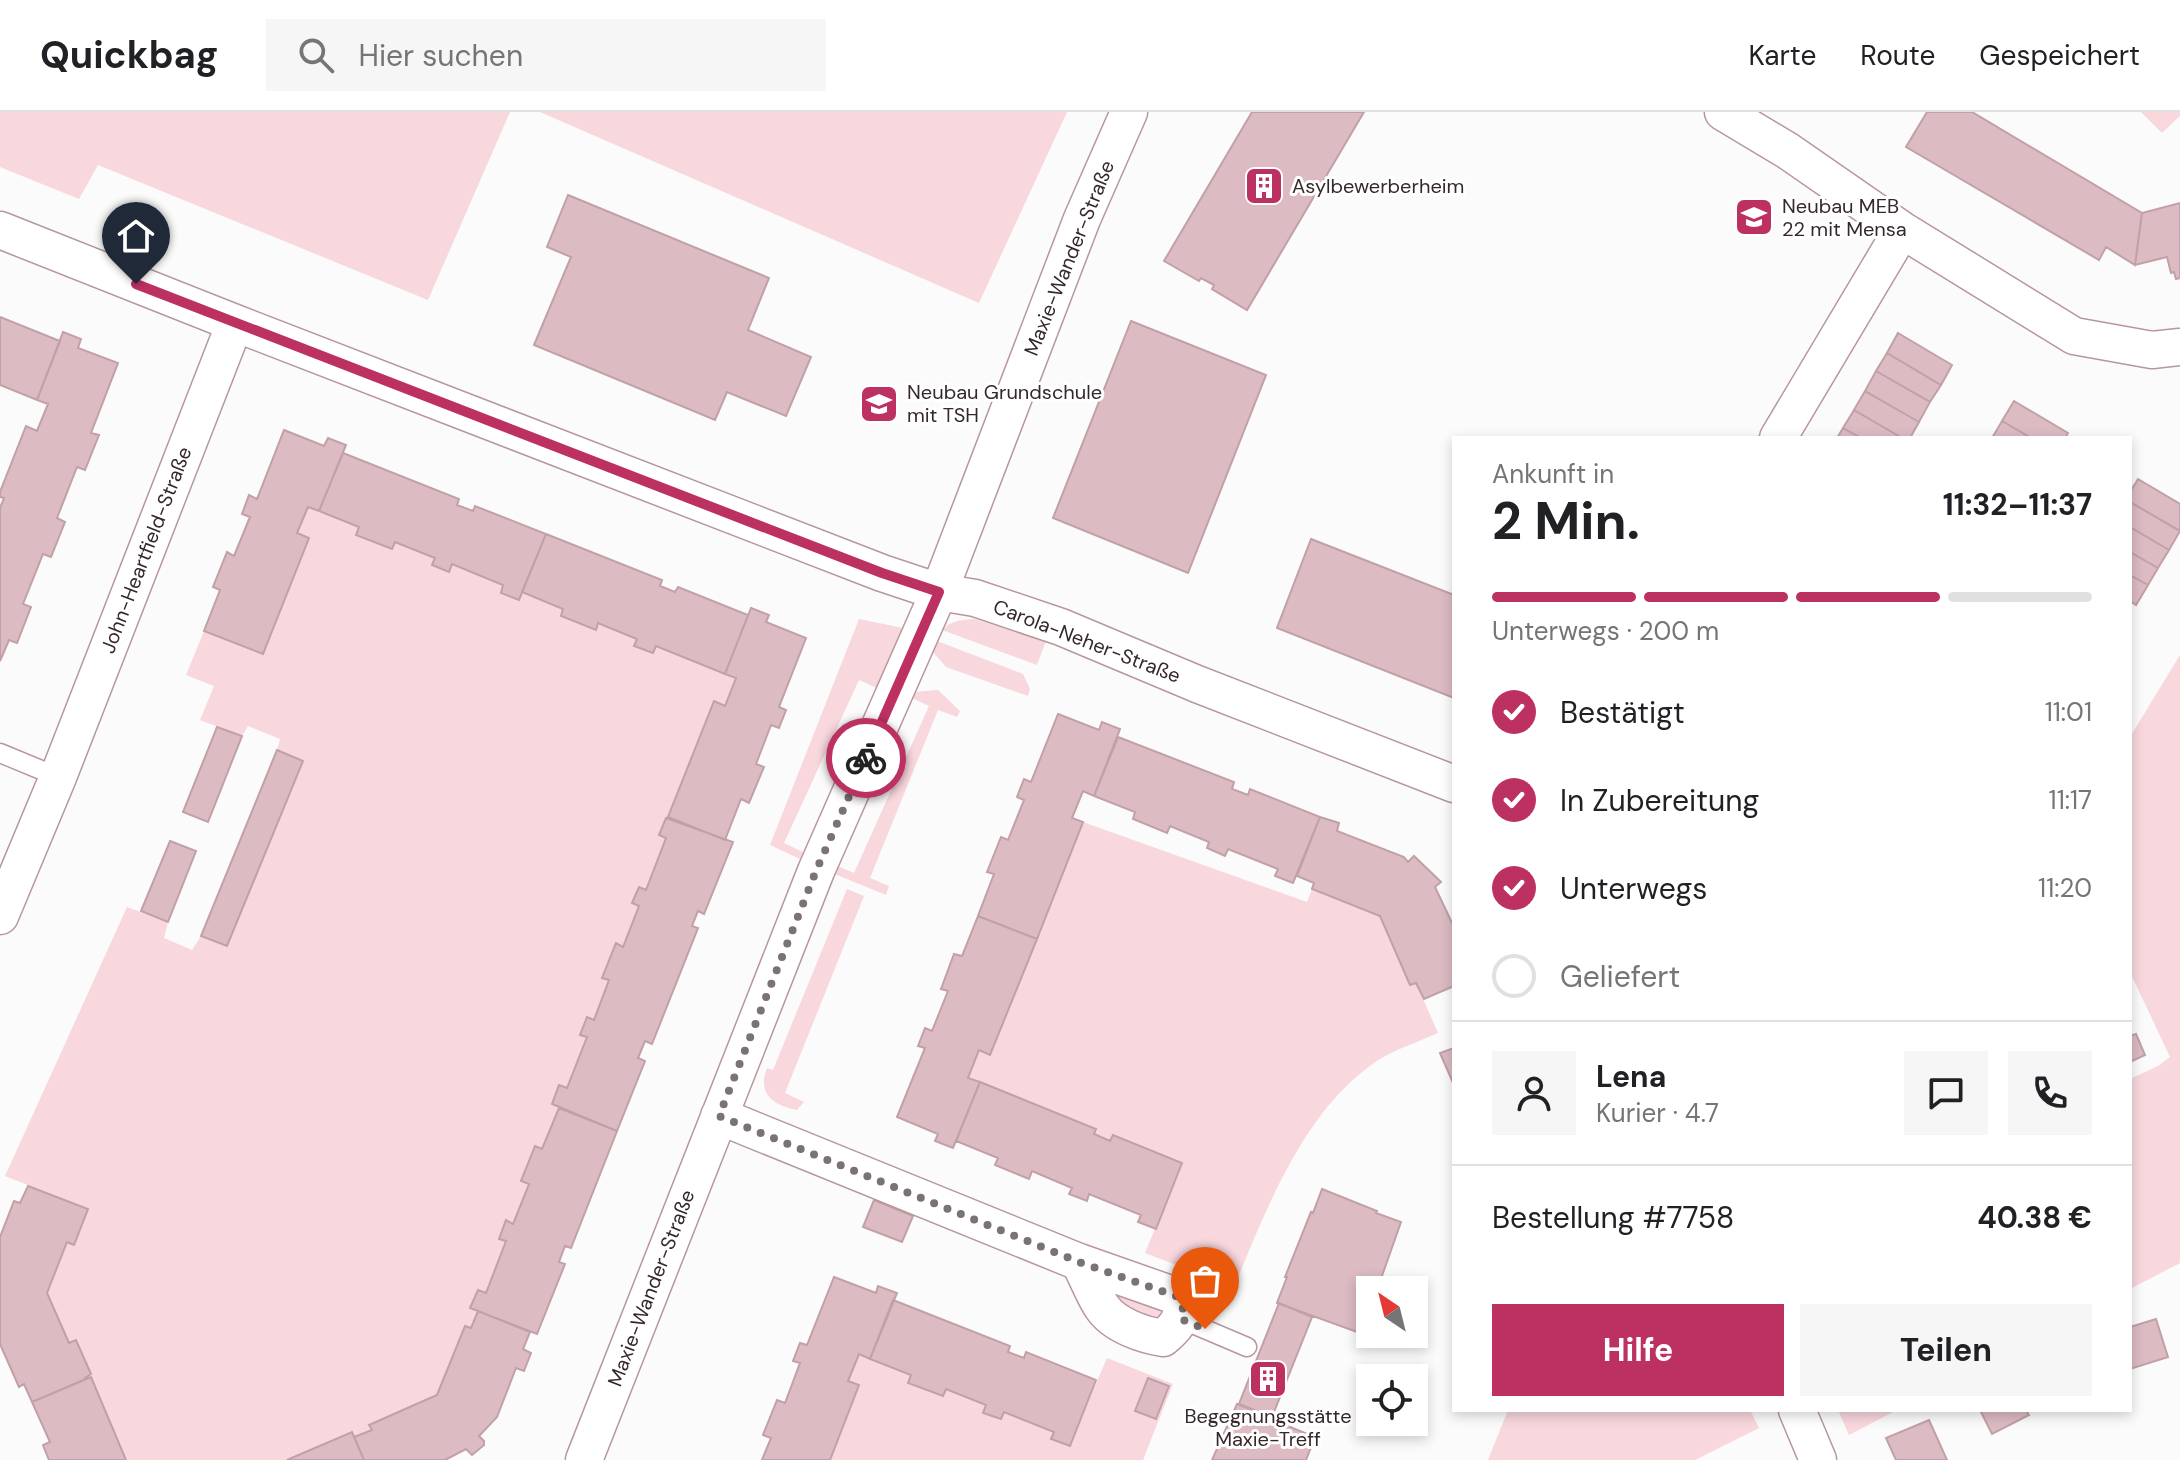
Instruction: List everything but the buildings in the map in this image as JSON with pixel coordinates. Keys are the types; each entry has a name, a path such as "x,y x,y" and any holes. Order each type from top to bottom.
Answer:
{"street":[{"name":"Maxie-Wander-Straße","path":"584,1460 816,871 939,592 1082,219 1129,112"},
{"path":"1723,112 1788,151 1902,230 2074,336 2152,350 2180,347"},
{"name":"Carola-Neher-Straße","path":"0,230 882,573 939,592 975,598 1061,627 1197,684 1452,783"},
{"path":"1779,436 1902,230"},
{"name":"John-Heartfield-Straße","path":"0,916 58,777 235,323"},
{"path":"719,1116 1079,1262 1103,1310 1117,1322 1147,1336 1163,1338 1181,1319"},
{"path":"1798,1412 1816,1456"}],"lane":[{"path":"0,753 58,777"},
{"path":"1181,1319 1247,1347"}],"shaded area":[{"path":"0,112 510,112 428,300 98,165 79,199 0,167"},
{"path":"540,112 1067,112 979,303"},
{"path":"2141,112 2180,112 2180,116 2162,133"},
{"path":"308,507 359,527 357,535 392,549 395,542 435,558 432,565 449,572 452,564 503,585 501,593 518,600 522,592 563,609 561,616 595,630 598,623 637,639 635,646 653,653 656,646 736,678 725,706 714,702 668,816 674,820 666,818 659,835 666,838 646,890 639,887 632,903 639,906 623,947 616,944 603,978 609,980 594,1020 586,1017 580,1034 587,1037 567,1088 559,1086 552,1103 559,1107 542,1149 535,1147 521,1181 529,1184 513,1224 506,1221 499,1238 506,1241 486,1293 477,1290 471,1308 478,1311 437,1395 369,1425 372,1430 354,1437 351,1432 287,1460 126,1460 91,1377 85,1378 91,1374 77,1341 69,1343 47,1293 67,1242 74,1244 88,1209 5,1176 127,907 168,922 164,938 192,950 201,936 227,946 302,761 277,750 280,739 248,726 242,736 200,720 214,686 186,675 204,631 263,654 309,539 297,533"},
{"path":"859,619 903,628 879,689 859,680 784,843 803,852 800,859 770,845"},
{"path":"974,619 1046,641 1037,665 942,630 953,622"},
{"path":"937,641 1023,674 1030,689 1028,696 946,667 932,651"},
{"path":"2180,655 2180,1263 2132,1288 2132,1078 2170,1057 2132,976 2132,734"},
{"path":"938,690 960,711 957,717 938,710 870,878 889,886 886,895 832,873 835,865 854,873 929,706 910,697 913,692"},
{"path":"1083,822 1307,902 1312,889 1380,916 1410,985 1416,983 1438,1033 1377,1061 1351,1081 1328,1106 1290,1163 1234,1287 1145,1253 1182,1163 1113,1135 1110,1141 1094,1134 1095,1128 968,1078 979,1051 989,1054"},
{"path":"847,889 864,896 785,1093 804,1102 797,1110 769,1097 764,1077 767,1068 773,1070"},
{"path":"1102,1277 1162,1308 1162,1315 1156,1320 1112,1307"},
{"path":"859,1354 911,1375 909,1383 942,1396 946,1389 986,1405 984,1413 1000,1419 1004,1412 1054,1432 1052,1439 1069,1446 1107,1358 1173,1384 1143,1460 830,1460 848,1381"},
{"path":"1507,1412 1751,1412 1759,1428 1695,1460 1488,1460"},
{"path":"1839,1412 1893,1412 1849,1435"}],"way so far":[{"path":"866,758 816,871 719,1116 1079,1262 1176,1296 1183,1307 1181,1319 1205,1329"}],"place":[{"name":"Asylbewerberheim","path":"1264,186"},
{"name":"Neubau MEB 22 mit Mensa","path":"1754,217"},
{"name":"Neubau Grundschule mit TSH","path":"879,404"},
{"name":"Begegnungsstätte Maxie-Treff","path":"1268,1379"}],"route":[{"path":"136,284 882,573 939,592 866,758"}]}
